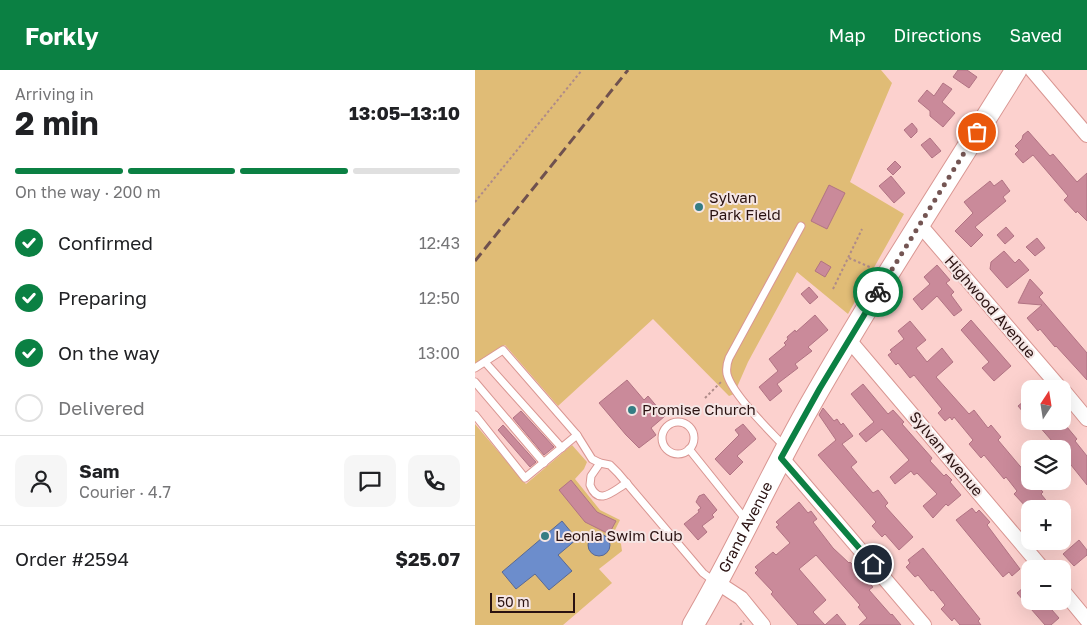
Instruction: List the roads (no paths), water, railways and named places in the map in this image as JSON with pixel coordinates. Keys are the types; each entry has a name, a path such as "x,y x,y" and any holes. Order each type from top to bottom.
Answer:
{"main road":[{"name":"Grand Avenue","path":"693,625 718,583 784,453 849,340 1015,70"}],"street":[{"path":"1032,70 1087,135"},
{"name":"Highwood Avenue","path":"920,225 1053,380"},
{"name":"Sylvan Avenue","path":"849,340 1035,560"},
{"name":"Highwood Avenue","path":"1071,400 1087,419"},
{"path":"784,453 924,625"},
{"path":"718,583 741,598 763,625"},
{"path":"1071,601 1087,620"}],"lane":[{"path":"784,453 742,400 727,374 727,366 729,358 801,226"},
{"path":"475,368 503,350 577,435 592,458 600,463 610,464 703,573 718,583"},
{"path":"485,362 562,448"},
{"path":"475,382 545,463"},
{"path":"475,415 525,478 577,435"},
{"path":"680,422 689,426 694,435 689,449 685,452 675,453 666,447 663,438 666,428 670,424 680,422"},
{"path":"689,449 748,523"},
{"path":"600,463 591,476 590,486 596,494 609,495 627,483"}],"water":[{"path":"562,521 577,539 558,555 572,571 549,590 535,574 516,589 502,572"},
{"path":"599,534 607,537 610,545 607,553 599,556 591,553 588,545 591,537"}],"railway":[{"path":"475,261 628,70"}],"place":[{"name":"Sylvan Park Field","path":"699,207"},
{"name":"Promise Church","path":"632,410"},
{"name":"Leonia Swim Club","path":"545,536"}]}
